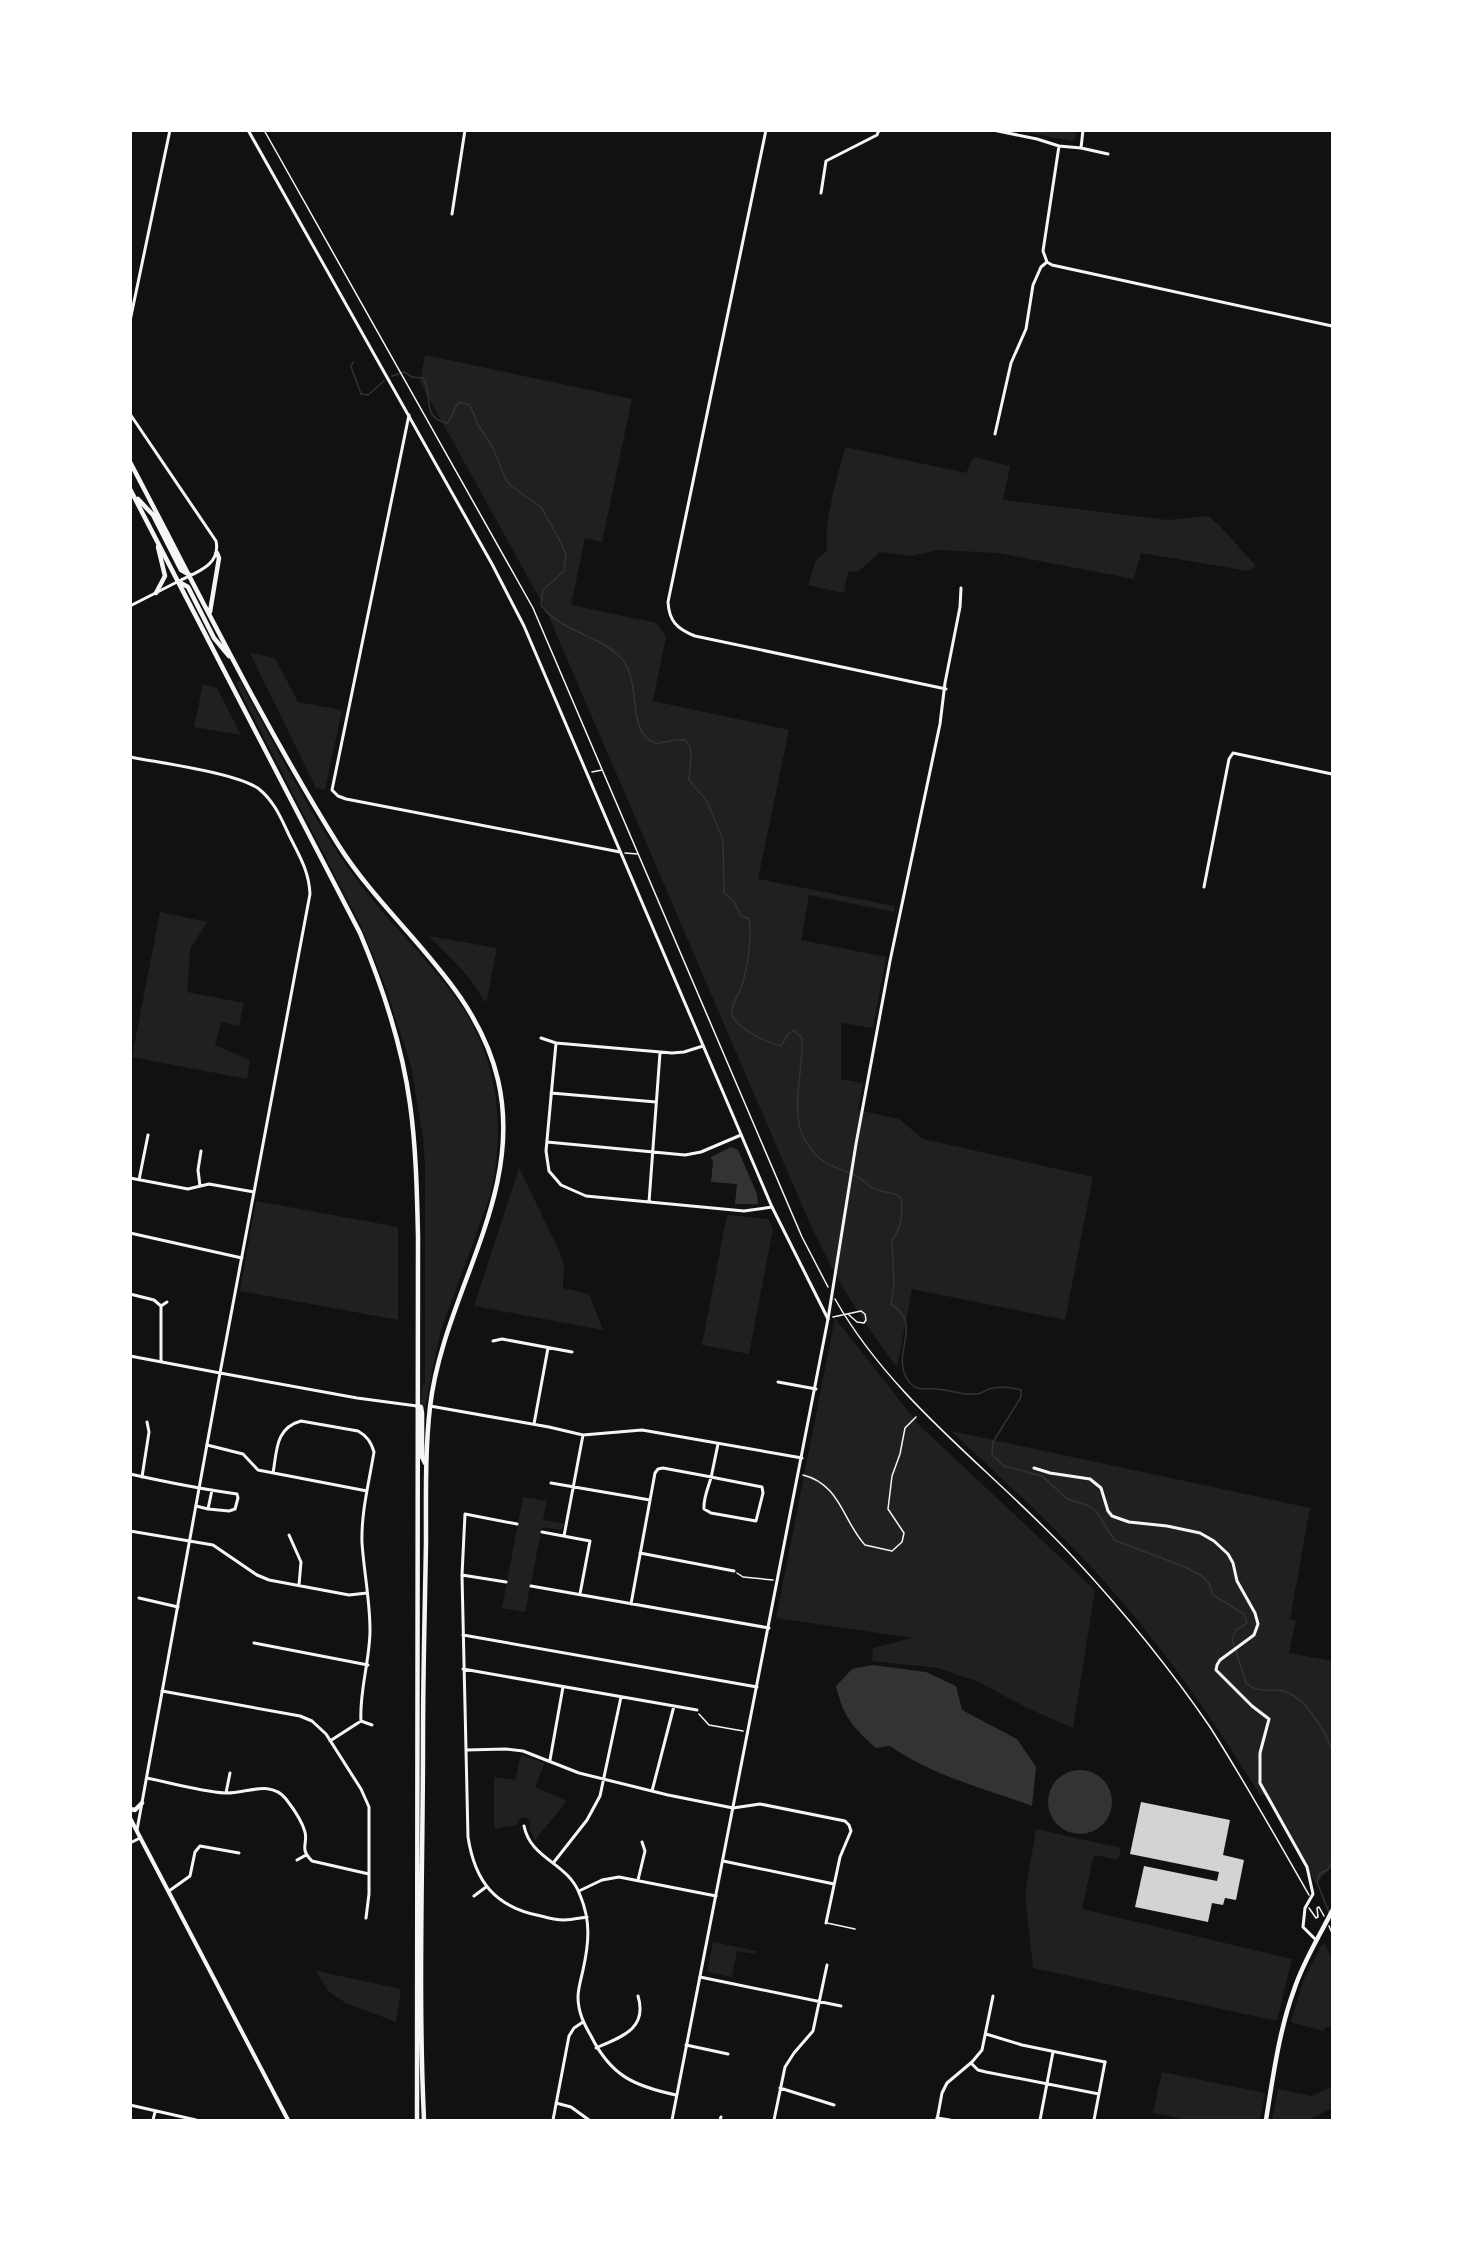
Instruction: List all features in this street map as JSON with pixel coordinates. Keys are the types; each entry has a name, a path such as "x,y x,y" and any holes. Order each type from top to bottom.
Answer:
{"main road":[{"path":"130,462 234,663 349,861 375,896 444,974 471,1011 486,1042 502,1100 504,1134 499,1179 487,1220 447,1329 430,1406 426,1468 423,1688 424,2121"},
{"path":"131,491 153,515 181,570 190,576"},
{"path":"131,491 360,933 388,1008 407,1086 416,1157 418,1236 417,2121"},
{"path":"155,536 165,573 164,582 156,593"},
{"path":"210,614 219,558 217,553"},
{"path":"179,581 188,587 214,638 234,663"},
{"path":"417,1406 422,1409 422,1457 426,1468"},
{"path":"130,1809 135,1810 142,1803"},
{"path":"130,1818 288,2121"},
{"path":"1266,2121 1287,2011 1297,1981 1332,1911"}],"street":[{"path":"130,321 170,130"},
{"path":"248,130 516,608 772,1207 828,1319"},
{"path":"452,214 465,130"},
{"path":"766,130 668,602 668,613 681,631 695,636 946,690"},
{"path":"821,193 825,161 877,135 879,130"},
{"path":"993,130 1059,146 1108,154"},
{"path":"1081,148 1083,130"},
{"path":"1059,146 1043,245 1047,262 1059,267 1332,326"},
{"path":"995,434 1011,363 1026,329 1033,285 1041,267 1047,262"},
{"path":"130,414 212,533 216,541 217,553 208,566 130,606"},
{"path":"409,415 332,784 334,793 346,799 622,853"},
{"path":"672,2121 814,1401 853,1163 890,961 946,690 945,683 960,607 961,588"},
{"path":"1204,887 1229,759 1233,753 1332,774"},
{"path":"130,757 250,783 273,804 306,868 310,894 137,1830"},
{"path":"541,1038 556,1043 660,1053 684,1052 702,1046"},
{"path":"556,1043 546,1161 555,1180 569,1190 586,1196 744,1211 772,1207"},
{"path":"649,1202 660,1053"},
{"path":"551,1093 656,1102"},
{"path":"139,1180 148,1135"},
{"path":"547,1142 693,1154 741,1135"},
{"path":"200,1186 198,1170 201,1151"},
{"path":"130,1178 188,1189 214,1185 254,1192"},
{"path":"130,1233 242,1258"},
{"path":"130,1293 154,1300 161,1306 163,1312 161,1362"},
{"path":"161,1306 167,1302"},
{"path":"493,1341 502,1338 572,1352"},
{"path":"534,1424 548,1347"},
{"path":"130,1356 357,1398 417,1406"},
{"path":"778,1382 816,1389"},
{"path":"430,1406 583,1435 642,1430 802,1458"},
{"path":"273,1473 279,1437 289,1425 300,1421 349,1429 364,1434 372,1445 374,1452 363,1516 362,1542 370,1627 368,1665 360,1711 361,1721"},
{"path":"142,1477 149,1432 147,1422"},
{"path":"564,1536 583,1435"},
{"path":"631,1604 655,1473 658,1469 711,1477 762,1487 763,1493 756,1521 711,1513 704,1509 704,1503 711,1477 718,1443"},
{"path":"207,1445 243,1454 258,1470 367,1491"},
{"path":"1034,1468 1050,1473 1090,1479 1101,1488 1108,1511 1112,1516 1129,1522 1167,1526 1200,1533 1214,1541 1228,1554 1233,1563 1237,1581 1255,1613 1258,1624 1254,1635 1238,1649 1225,1656 1217,1665 1216,1670 1252,1706 1269,1719 1260,1753 1259,1780 1307,1867 1312,1894 1306,1905 1303,1927 1317,1941"},
{"path":"130,1474 199,1489 237,1494 238,1498 233,1511 196,1506"},
{"path":"551,1483 650,1500"},
{"path":"208,1509 212,1490"},
{"path":"517,1524 465,1514 462,1575 468,1837 473,1864 486,1887 500,1900 533,1914 563,1920 587,1917"},
{"path":"130,1531 218,1547 263,1578 349,1595 366,1593"},
{"path":"542,1532 590,1541 580,1594"},
{"path":"289,1535 301,1562 299,1585"},
{"path":"640,1553 734,1571"},
{"path":"462,1575 506,1582"},
{"path":"531,1586 769,1628"},
{"path":"139,1598 178,1607"},
{"path":"463,1635 757,1687"},
{"path":"254,1643 368,1665"},
{"path":"464,1669 697,1710"},
{"path":"550,1760 563,1687"},
{"path":"162,1691 300,1716 317,1725 361,1789 369,1807 369,1874 366,1918"},
{"path":"554,1862 595,1809 604,1779 621,1697"},
{"path":"652,1791 674,1706"},
{"path":"361,1721 372,1725"},
{"path":"330,1741 361,1721"},
{"path":"466,1750 522,1751 579,1773 652,1791 733,1808 760,1804 844,1820 850,1827 850,1832 841,1854 826,1923"},
{"path":"226,1793 230,1773"},
{"path":"147,1778 226,1793 246,1792 262,1787 278,1791 302,1824 305,1834 303,1848 306,1855 319,1864 369,1874"},
{"path":"524,1826 527,1838 534,1848 567,1874 579,1891 587,1917 589,1945 578,1995 583,2022 596,2048 608,2064 629,2080 647,2089 676,2095"},
{"path":"130,1843 141,1838"},
{"path":"638,1880 645,1851 642,1842"},
{"path":"169,1891 190,1876 195,1852 200,1846 239,1853"},
{"path":"297,1860 306,1855"},
{"path":"723,1861 834,1884"},
{"path":"190,1876 196,1880"},
{"path":"579,1891 608,1878 619,1877 716,1896"},
{"path":"474,1896 486,1887"},
{"path":"774,2121 783,2072 790,2057 813,2031 827,1965"},
{"path":"700,1977 842,2006"},
{"path":"596,2048 628,2034 636,2025 640,2004 638,1996"},
{"path":"950,2121 937,2119 942,2093 947,2082 971,2063 982,2050 993,1996"},
{"path":"553,2121 569,2036 574,2028 583,2022"},
{"path":"986,2034 1053,2052 1106,2062 1094,2121"},
{"path":"686,2045 728,2054"},
{"path":"1040,2121 1053,2052"},
{"path":"971,2063 977,2069 986,2072 1099,2094"},
{"path":"780,2088 834,2105"},
{"path":"556,2103 571,2107 589,2121"},
{"path":"130,2105 196,2121"},
{"path":"153,2121 155,2112"}],"lane":[{"path":"826,1923 855,1929"}],"path":[{"path":"264,130 535,612 802,1238 830,1290"},
{"path":"588,774 603,770"},
{"path":"622,853 639,854"},
{"path":"836,1300 899,1388 1055,1538 1144,1638 1188,1696 1225,1751 1308,1895"},
{"path":"828,1319 861,1311 865,1314 866,1320 864,1323 859,1323 849,1314"},
{"path":"799,1474 825,1484 865,1545 892,1551 902,1542 904,1533 888,1509 892,1476 900,1454 905,1428 916,1417"},
{"path":"734,1571 743,1577 778,1581"},
{"path":"697,1710 709,1725 748,1732"},
{"path":"1306,1905 1316,1918 1318,1917 1317,1907 1319,1907 1332,1933"}],"shaded area":[{"path":"1019,131 1076,131 1075,140 1072,141"},
{"path":"425,355 632,399 602,542 585,538 571,605 657,623 666,637 653,701 789,730 758,879 895,906 894,912 809,895 801,940 886,957 873,1028 841,1023 841,1079 863,1083 858,1110 899,1119 923,1139 1093,1177 1065,1320 912,1289 897,1367 859,1313 826,1257 807,1217 546,610 420,382"},
{"path":"845,447 966,473 974,457 1010,466 1003,500 1168,520 1208,516 1256,566 1248,571 1141,553 1134,579 998,553 938,550 911,556 880,552 859,571 848,572 844,593 808,585 816,560 827,551 829,512"},
{"path":"250,653 275,658 298,702 342,710 325,790 316,788"},
{"path":"240,681 292,778 335,849 363,888 458,1001 483,1047 490,1071 498,1120 495,1171 490,1196 440,1333 425,1407 421,1404 422,1386 425,1383 425,1166 423,1138 411,1066 385,985 361,926 236,683"},
{"path":"203,684 217,688 241,735 194,727"},
{"path":"160,912 207,922 190,949 187,992 244,1003 239,1026 221,1022 215,1045 250,1060 247,1079 132,1057"},
{"path":"429,936 497,948 486,1003 467,975"},
{"path":"731,1147 738,1150 757,1194 758,1204 735,1204 737,1184 711,1182 713,1162 711,1157"},
{"path":"519,1168 560,1252 564,1266 563,1288 589,1294 603,1330 474,1306"},
{"path":"256,1201 398,1227 398,1320 240,1291"},
{"path":"727,1215 768,1219 773,1229 749,1354 702,1345"},
{"path":"835,1318 919,1425 1095,1590 1073,1728 1027,1708 979,1682 938,1668 872,1661 873,1648 912,1638 776,1618"},
{"path":"951,1431 1310,1508 1290,1619 1296,1620 1289,1653 1332,1661 1332,1866 1316,1884 1266,1796 1260,1795 1195,1696 1160,1648 1102,1579 1061,1535"},
{"path":"523,1497 547,1501 543,1520 565,1524 561,1530 542,1527 525,1612 502,1608"},
{"path":"872,1665 926,1672 956,1686 962,1710 1017,1739 1036,1767 1032,1806 923,1766 890,1746 876,1748 850,1721 842,1706 836,1686 852,1669"},
{"path":"521,1755 545,1763 535,1787 567,1801 535,1840 530,1830 530,1821 526,1817 519,1819 517,1825 495,1829 494,1824 494,1777 515,1780"},
{"path":"1080,1770 1103,1779 1112,1802 1103,1825 1080,1834 1057,1825 1048,1802 1057,1779"},
{"path":"1036,1829 1121,1848 1118,1860 1094,1855 1082,1909 1292,1959 1277,2021 1033,1968 1025,1895"},
{"path":"713,1942 756,1951 755,1954 737,1951 732,1977 707,1972"},
{"path":"1322,1944 1325,1945 1332,1959 1332,2027 1325,2027 1324,2031 1291,2021 1304,1979"},
{"path":"316,1971 401,1989 396,2022 346,2003 328,1991"},
{"path":"1162,2072 1265,2093 1260,2120 1189,2120 1153,2113"},
{"path":"1332,2086 1332,2108 1309,2120 1272,2120 1278,2089 1312,2096"}],"building":[{"path":"1141,1802 1230,1820 1223,1855 1244,1860 1236,1900 1225,1898 1223,1905 1212,1903 1208,1922 1135,1907 1144,1866 1217,1881 1219,1872 1130,1854"}],"waterway":[{"path":"353,362 351,367 361,394 368,395 384,381"},
{"path":"392,376 404,372 412,377 423,378 430,411 433,416 447,423 459,402 470,405 478,425 492,446 506,480 512,487 541,507 566,554 564,571 543,590 541,605 549,614 569,628 602,644 621,658 628,668 637,718 646,737 655,743 685,740 690,747 689,780 707,801 723,840 724,893 734,902 741,916 749,919 749,954 741,988 733,1007 734,1019 753,1034 781,1046 788,1034 794,1030 802,1038 797,1103 802,1133 809,1147 828,1164 854,1175 875,1189 901,1198 901,1220 892,1239 894,1284 891,1304 901,1313 906,1322 902,1362 910,1383 919,1389 940,1389 966,1394 980,1394 997,1387 1021,1390 1021,1397 993,1442 992,1455 1004,1466 1042,1476 1067,1499 1087,1505 1096,1511 1114,1540 1185,1567 1202,1576 1209,1583 1213,1595 1244,1614 1247,1623 1236,1630 1232,1639 1246,1683 1256,1689 1286,1692 1301,1701 1319,1724 1332,1749"},
{"path":"1332,1861 1329,1869 1320,1874 1317,1882 1332,1920"}]}
